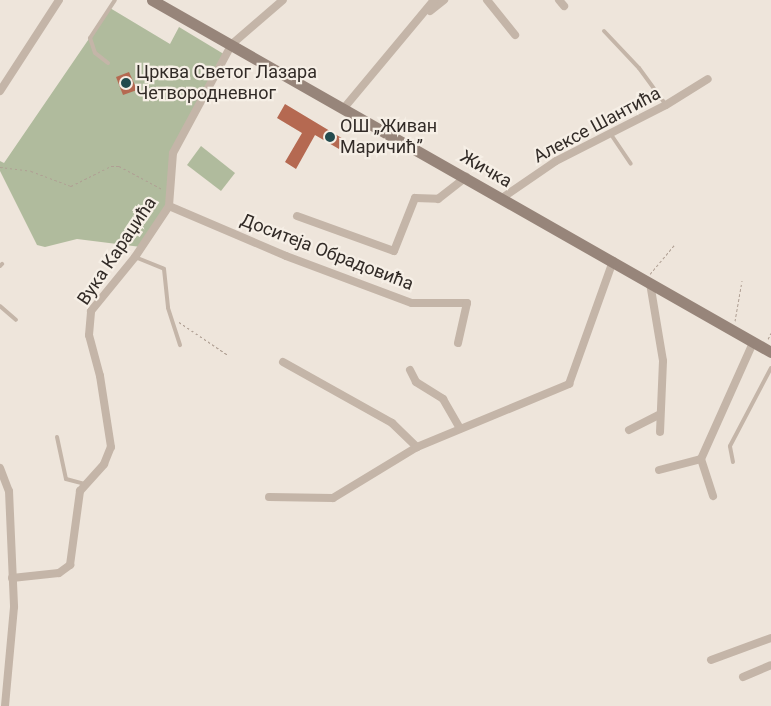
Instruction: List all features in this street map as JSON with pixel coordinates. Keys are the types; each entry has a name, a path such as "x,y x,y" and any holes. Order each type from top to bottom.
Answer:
{"main road":[{"name":"Жичка","path":"152,0 771,352"}],"street":[{"path":"0,91 59,0"},
{"path":"232,44 284,0"},
{"path":"344,108 434,0"},
{"path":"419,20 444,0"},
{"path":"487,0 515,34"},
{"name":"Вука Караџића","path":"12,578 68,569 72,557 77,503 84,484 104,464 111,447 88,322 91,311 135,256 169,206 173,153 232,44"},
{"name":"Алексе Шантића","path":"502,198 556,161 666,105 708,79"},
{"path":"297,216 394,251 415,198 438,199 466,177"},
{"name":"Доситеја Обрадовића","path":"169,206 286,256 412,303 467,303 458,343"},
{"path":"269,497 333,498 417,447 569,384 613,261"},
{"path":"648,281 663,361 659,415 660,432"},
{"path":"712,496 701,459 753,342"},
{"path":"283,362 392,423 417,447"},
{"path":"410,370 416,382 443,399 460,430"},
{"path":"630,430 659,415"},
{"path":"659,470 701,459"},
{"path":"0,468 9,491 14,607 5,706"},
{"path":"0,488 6,481"},
{"path":"710,660 771,638"},
{"path":"0,655 9,653"},
{"path":"743,676 771,665"}],"lane":[{"path":"108,63 95,53 90,38 115,0"},
{"path":"604,31 639,68 666,105"},
{"path":"610,133 631,164"},
{"path":"135,256 164,270 170,316 180,345"},
{"path":"0,306 16,320"},
{"path":"733,462 730,446 771,368"},
{"path":"58,437 66,480 84,484"}],"path":[{"path":"0,168 31,171 71,186 111,166 119,166 169,194"},
{"path":"648,281 674,245"},
{"path":"734,331 742,281"},
{"path":"170,316 228,355"}],"green space":[{"path":"110,8 170,44 179,27 227,56 173,153 169,206 141,247 77,239 45,247 37,245 0,171 0,161 4,163"},
{"path":"201,146 235,173 221,191 187,165"}],"building":[{"name":"Црква Светог Лазара Четвородневног","path":"129,72 137,90 123,95 116,77"},
{"name":"ОШ „Живан Маричић”","path":"285,104 345,140 339,149 315,135 296,169 285,162 302,133 277,118"}],"place":[{"name":"Црква Светог Лазара Четвородневног","path":"126,83"},
{"name":"ОШ „Живан Маричић”","path":"330,137"}]}
